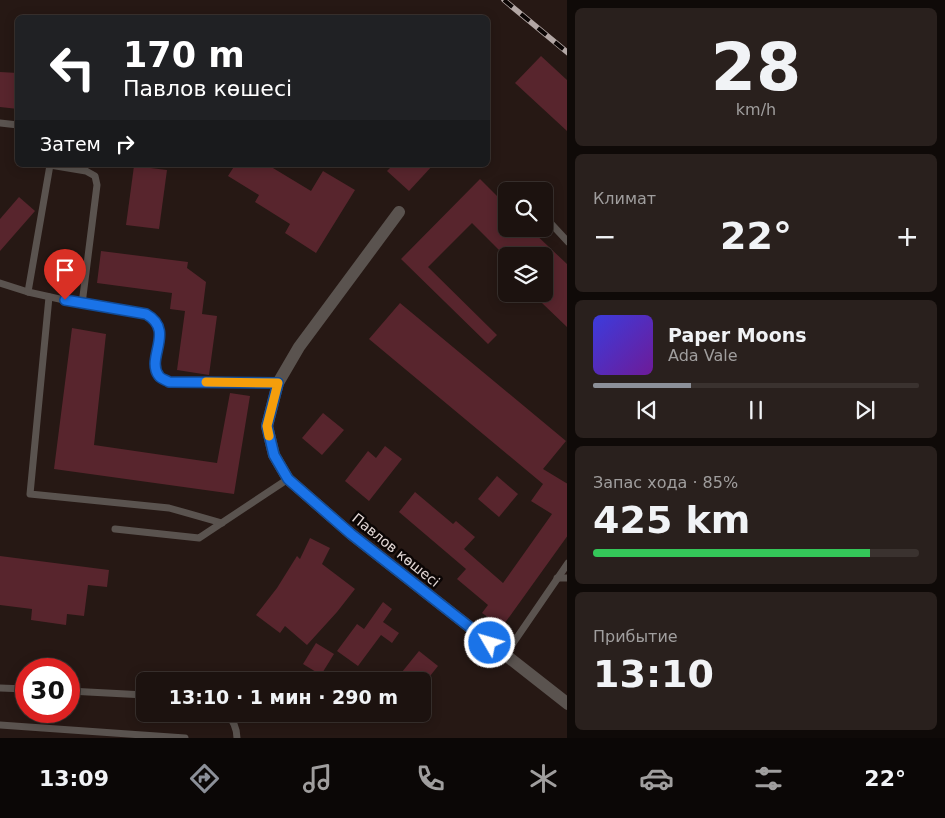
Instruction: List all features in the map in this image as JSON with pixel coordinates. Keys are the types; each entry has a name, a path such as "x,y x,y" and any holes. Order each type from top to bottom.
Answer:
{"street":[{"name":"Павлов көшесі","path":"399,212 299,347 278,383 267,426 274,455 288,479 351,534 567,703"}],"lane":[{"path":"0,123 15,125"},
{"path":"28,292 50,167"},
{"path":"62,167 86,171 95,176 97,185 82,304"},
{"path":"553,226 567,241"},
{"path":"0,282 28,292 82,304 146,314 155,319 159,327 156,368 159,377 169,382 278,383"},
{"path":"49,297 30,494 169,508 222,523"},
{"path":"115,529 199,538 288,479"},
{"path":"505,655 567,564"},
{"path":"557,578 567,578"},
{"path":"0,688 15,689"},
{"path":"80,692 136,695"},
{"path":"233,722 237,738"},
{"path":"0,725 185,738"}],"building":[{"path":"541,56 567,80 567,131 515,83"},
{"path":"0,72 15,73 15,109 0,107"},
{"path":"134,167 167,170 159,229 126,225"},
{"path":"234,167 271,167 311,191 323,171 355,190 316,253 285,233 290,224 255,202 259,195 228,176"},
{"path":"391,167 431,167 409,191 387,171"},
{"path":"480,179 498,197 498,237 538,237 549,247 498,247 498,249 472,223 428,267 497,335 488,344 401,259"},
{"path":"19,197 35,211 0,251 0,219"},
{"path":"101,251 188,262 187,268 206,282 202,314 217,316 209,375 177,370 185,311 170,309 172,293 97,283"},
{"path":"553,251 567,264 567,327 542,303 553,302"},
{"path":"400,303 566,441 543,469 567,483 567,536 502,627 482,613 488,605 457,579 466,569 399,512 415,492 453,524 456,521 475,537 464,549 503,583 552,514 531,501 543,484 369,339"},
{"path":"72,328 106,334 94,445 217,463 230,393 250,396 234,494 54,469"},
{"path":"323,413 344,430 322,455 302,438"},
{"path":"385,446 402,459 369,501 345,481 368,451 376,458"},
{"path":"497,476 518,494 499,517 478,499"},
{"path":"310,538 330,548 322,564 355,589 307,645 285,626 280,633 256,615 277,588 297,556 300,559"},
{"path":"0,556 109,570 107,587 88,585 84,616 67,614 66,625 31,620 32,609 0,605"},
{"path":"383,602 392,609 383,622 399,633 392,643 381,635 358,666 337,651 357,624 364,629"},
{"path":"316,643 334,654 323,672 316,672 303,664"},
{"path":"419,651 438,666 431,675 431,672 402,672"}],"railway":[{"path":"504,0 567,52"}],"slow traffic":[{"path":"206,382 278,383 267,426 269,436"}],"route":[{"path":"65,300 146,314 155,319 159,327 156,368 159,377 169,382 278,383 267,426 274,455 288,479 351,534 490,643"}]}
